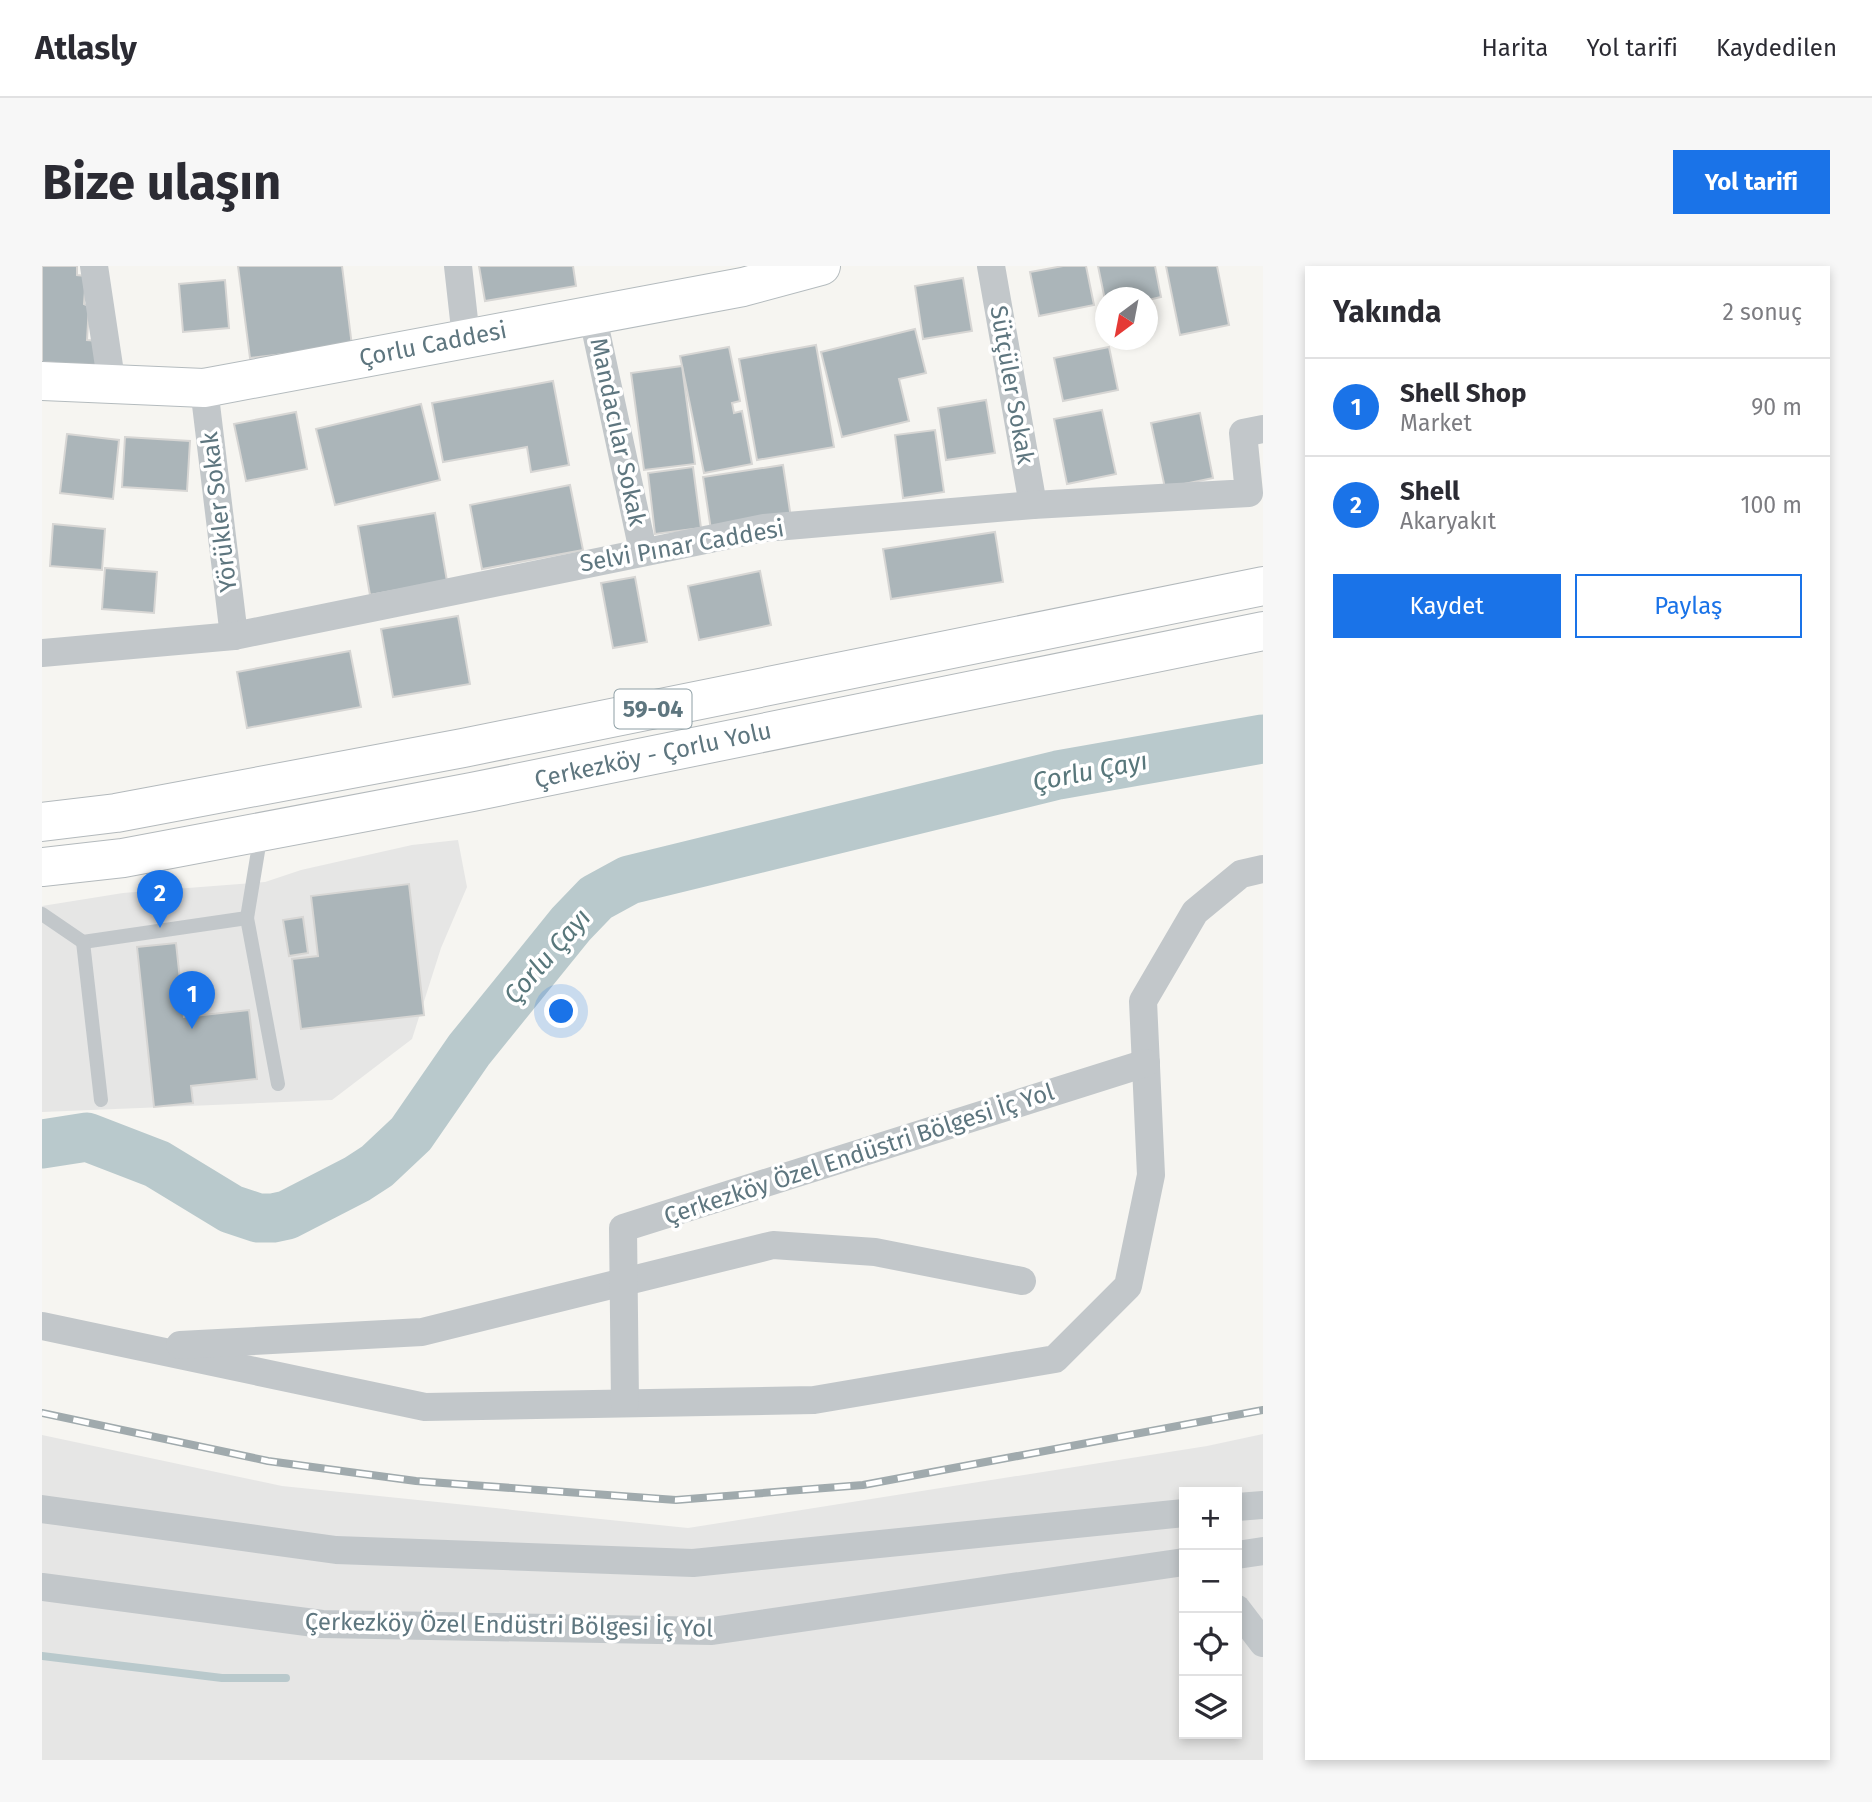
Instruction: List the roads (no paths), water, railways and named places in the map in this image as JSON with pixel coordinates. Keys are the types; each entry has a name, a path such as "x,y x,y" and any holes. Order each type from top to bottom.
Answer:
{"main road":[{"name":"Çorlu Caddesi","path":"42,381 204,388 592,313 741,276 821,266"},
{"name":"59-04","path":"42,822 130,811 476,745 1263,586"},
{"name":"Çerkezköy - Çorlu Yolu","path":"42,867 123,858 262,832 1263,631"}],"street":[{"path":"94,266 113,386"},
{"path":"458,266 466,338"},
{"name":"Sütçüler Sokak","path":"990,266 1033,505"},
{"name":"Mandacılar Sokak","path":"592,313 643,551"},
{"name":"Yörükler Sokak","path":"204,388 234,636"},
{"name":"Selvi Pınar Caddesi","path":"42,653 234,636 764,528 1033,505 1249,493 1243,433 1263,429"},
{"path":"42,1326 425,1407 814,1400 1055,1359 1128,1286 1151,1175 1143,1001 1195,912 1241,874 1263,869"},
{"name":"Çerkezköy Özel Endüstri Bölgesi İç Yol","path":"625,1404 623,1228 1146,1063"},
{"path":"143,1347 422,1332 773,1245 875,1251 1022,1281"},
{"path":"1242,1507 1263,1505"},
{"path":"42,1509 336,1550 693,1563 1179,1514"},
{"path":"1242,1554 1263,1551"},
{"name":"Çerkezköy Özel Endüstri Bölgesi İç Yol","path":"42,1587 322,1623 712,1631 1179,1563"},
{"path":"1240,1613 1263,1643"}],"lane":[{"path":"262,832 247,918 278,1084"},
{"path":"42,914 83,942 247,918"},
{"path":"83,942 102,1100"}],"waterway":[{"name":"Çorlu Çayı","path":"42,1144 87,1137 157,1164 231,1209 258,1218 287,1215 377,1166 411,1134 469,1050 571,924 596,898 629,880 1058,775 1263,739"},
{"path":"42,1656 222,1678 286,1678"}],"railway":[{"path":"42,1413 268,1461 416,1481 676,1500 863,1485 1263,1410"}],"place":[{"name":"Shell","path":"160,928"},
{"name":"Shell Shop","path":"192,1029"}]}
